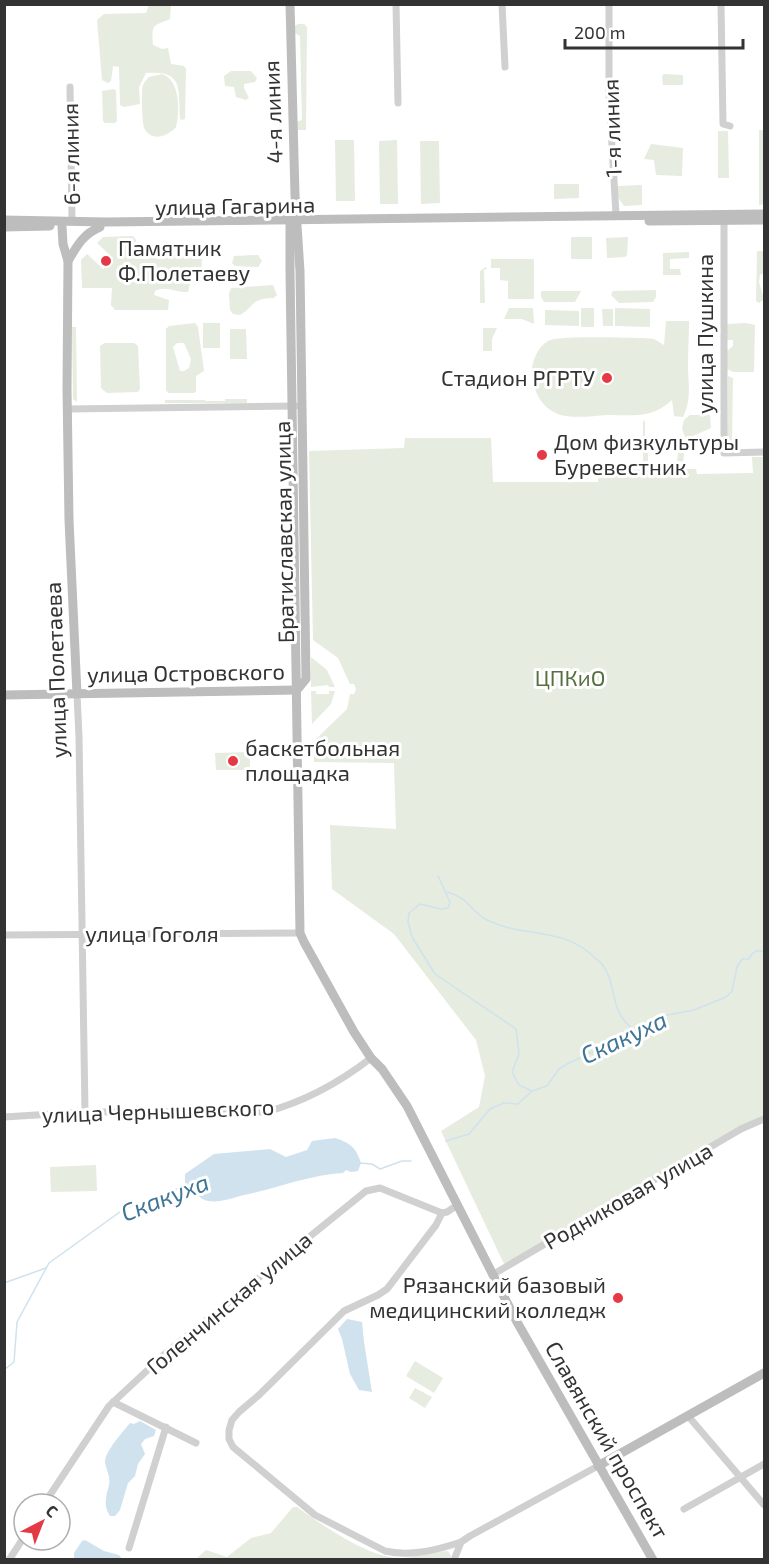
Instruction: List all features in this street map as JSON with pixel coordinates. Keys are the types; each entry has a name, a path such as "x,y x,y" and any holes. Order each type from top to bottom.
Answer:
{"street":[{"name":"4-я линия","path":"290,4 295,223"},
{"path":"396,4 398,102"},
{"path":"502,4 505,67"},
{"name":"1-я линия","path":"609,4 609,93 616,215"},
{"path":"721,4 723,124 730,126"},
{"name":"6-я линия","path":"70,87 72,220"},
{"name":"улица Гагарина","path":"466,219 724,218 765,214"},
{"name":"улица Гагарина","path":"4,227 100,227 616,215 765,220"},
{"name":"улица Пушкина","path":"724,218 724,453 765,452"},
{"name":"улица Гагарина","path":"4,220 295,223"},
{"path":"47,220 62,226 72,220"},
{"name":"Братиславская улица","path":"295,223 297,406 306,679 297,690 300,933 338,1006 371,1058"},
{"name":"улица Полетаева","path":"62,226 63,244 68,261 69,520 79,737 85,1112"},
{"path":"68,261 80,241 92,230 100,227"},
{"path":"68,409 297,406"},
{"name":"улица Островского","path":"4,695 297,690"},
{"name":"улица Гоголя","path":"4,935 300,933"},
{"name":"улица Чернышевского","path":"4,1117 85,1112 266,1112 289,1106 371,1058"},
{"name":"Славянский проспект","path":"371,1058 382,1069 407,1106 492,1275 652,1560"},
{"name":"Родниковая улица","path":"492,1275 741,1129 765,1119"},
{"name":"Голенчинская улица","path":"52,1492 113,1402 220,1307 366,1191 380,1188 442,1213"},
{"path":"456,1206 442,1213 436,1225 387,1288 378,1295 344,1311 232,1420 228,1430 233,1447 315,1515 385,1551 397,1554 448,1547 689,1417 765,1373"},
{"path":"113,1402 196,1443"},
{"path":"689,1417 765,1505"},
{"path":"129,1548 166,1427"},
{"path":"684,1509 765,1464"},
{"path":"454,1560 461,1542"}],"green space":[{"path":"149,5 171,5 170,19 154,27 153,45 162,49 168,48 171,64 184,66 186,69 185,119 180,118 176,83 167,75 146,73 139,87 140,104 124,107 120,105 119,67 113,66 111,81 108,83 102,80 97,20 104,14 146,13"},
{"path":"304,24 307,27 306,130 298,130 296,122 302,120 300,36 295,33 295,26"},
{"path":"231,71 251,71 257,78 255,82 244,84 249,98 246,100 236,97 234,87 225,86 224,76"},
{"path":"162,74 168,77 175,89 178,105 177,120 173,130 156,137 147,133 144,128 142,88 149,77"},
{"path":"664,74 683,75 683,85 663,85 662,76"},
{"path":"114,89 116,91 117,121 105,123 103,121 102,91"},
{"path":"759,130 764,130 764,204 759,205"},
{"path":"718,131 728,131 729,178 718,178"},
{"path":"335,140 354,140 355,201 336,201"},
{"path":"397,140 398,204 380,204 379,141"},
{"path":"420,141 439,141 440,203 421,204"},
{"path":"651,144 683,148 682,176 656,175 654,160 644,159"},
{"path":"554,184 579,184 579,198 554,199"},
{"path":"642,185 642,205 624,206 617,196 617,186"},
{"path":"133,236 136,240 137,251 141,255 200,255 202,257 201,279 199,282 190,283 188,292 163,289 155,291 154,295 169,300 168,310 115,310 111,305 112,288 82,288 81,260 87,254 103,269 113,258 97,243 103,237"},
{"path":"571,237 592,237 592,259 571,259"},
{"path":"628,237 625,257 607,258 606,238"},
{"path":"757,251 764,251 764,273 760,275 759,282 764,299 759,303 756,301"},
{"path":"689,252 689,258 670,259 670,269 680,269 681,275 663,275 663,253"},
{"path":"258,255 262,261 258,267 235,266 232,263 234,256"},
{"path":"491,259 534,259 534,299 508,299 508,281 500,280 500,268 491,268"},
{"path":"486,267 487,269 484,270 485,303 480,303 480,271"},
{"path":"273,285 277,295 274,298 257,301 240,315 233,314 230,310 231,288"},
{"path":"656,290 653,302 619,303 611,295 613,291"},
{"path":"541,291 581,291 575,302 544,302"},
{"path":"509,308 533,308 534,324 522,319 504,319"},
{"path":"581,308 594,308 594,327 581,327"},
{"path":"615,308 650,309 650,327 615,326"},
{"path":"602,309 613,309 613,326 603,326"},
{"path":"545,310 579,311 579,326 545,325"},
{"name":"Стадион РГРТУ","path":"666,321 689,321 689,398 683,417 674,416 672,400 657,410 642,415 576,417 558,414 540,399 536,392 532,368 537,353 548,341 579,337 644,338 654,339 664,345"},
{"path":"195,323 198,327 204,371 196,376 194,393 168,393 166,390 166,329 169,326","holes":["177,343 184,343 191,359 189,368 180,371 173,347"]},
{"path":"203,323 220,323 220,348 203,348"},
{"path":"727,324 755,325 754,372 733,372 727,369 727,351 733,346 733,340 726,340"},
{"path":"72,327 76,327 77,402 73,399"},
{"path":"483,328 497,328 492,339 492,351 483,351"},
{"path":"230,329 246,329 247,359 230,359"},
{"path":"105,343 134,343 138,346 140,389 138,392 107,393 101,388 100,346"},
{"path":"728,376 733,378 732,440 730,442 727,442"},
{"path":"225,399 247,399 247,403 165,403 165,400 225,401"},
{"path":"690,415 710,415 711,428 686,439 682,429 684,420"},
{"path":"645,420 645,452 648,452 648,463 677,463 678,452 684,452 683,467 643,467 643,422"},
{"name":"ЦПКиО","path":"405,438 491,438 493,482 598,482 599,470 696,469 697,474 753,473 752,457 764,457 764,1117 505,1266 441,1131 479,1107 485,1076 476,1040 394,934 332,889 330,825 396,829 394,763 314,762 314,741 347,709 350,694 354,694 356,689 354,684 350,684 338,658 313,640 309,451 404,448"},
{"path":"311,657 327,670 335,687 328,685 311,687"},
{"path":"311,691 316,691 316,694 329,694 329,691 335,691 331,704 312,724"},
{"name":"баскетбольная площадка","path":"250,752 250,770 216,770 215,753"},
{"path":"96,1165 97,1191 51,1192 50,1167"},
{"path":"415,1361 443,1378 434,1393 406,1376"},
{"path":"415,1388 432,1397 425,1408 409,1398"},
{"path":"293,1507 297,1507 347,1540 375,1553 401,1558 448,1551 451,1556 450,1559 196,1559 206,1550 227,1557 251,1538 271,1533"}],"water":[{"path":"335,1138 355,1149 361,1163 358,1171 346,1170 343,1173 306,1179 217,1201 205,1200 185,1187 185,1174 214,1154 270,1149 286,1157 307,1150 312,1141"},
{"path":"347,1319 362,1322 372,1392 359,1390 350,1374 338,1329"},
{"path":"140,1421 156,1430 154,1436 145,1439 141,1444 145,1454 138,1464 135,1476 128,1483 120,1510 115,1516 110,1516 106,1505 109,1476 106,1458 130,1423"},
{"path":"85,1540 104,1551 119,1555 122,1559 74,1559 74,1553"}],"waterway":[{"path":"438,876 450,902 448,908 441,909 420,904 409,913 408,922 412,937 435,974 516,1029 519,1054 512,1072 519,1085 532,1091"},
{"path":"447,892 466,901 487,920 514,929 556,936 582,947 603,966 620,1015 635,1031"},
{"name":"Скакуха","path":"446,1141 469,1134 490,1109 504,1103 518,1104 532,1091 547,1086 559,1069 569,1063 662,1016 694,1010 726,997 732,991 737,967 742,959 749,959 757,951 764,952"},
{"name":"Скакуха","path":"359,1163 372,1164 380,1169 402,1161 411,1161"},
{"name":"Скакуха","path":"4,1370 14,1362 17,1322 49,1263 124,1209 185,1186"},
{"path":"4,1283 46,1268"}],"place":[{"name":"Памятник Ф.Полетаеву","path":"106,261"},
{"name":"Стадион РГРТУ","path":"607,378"},
{"name":"Дом физкультуры Буревестник","path":"542,455"},
{"name":"баскетбольная площадка","path":"233,761"},
{"name":"Рязанский базовый медицинский колледж","path":"618,1298"}]}
